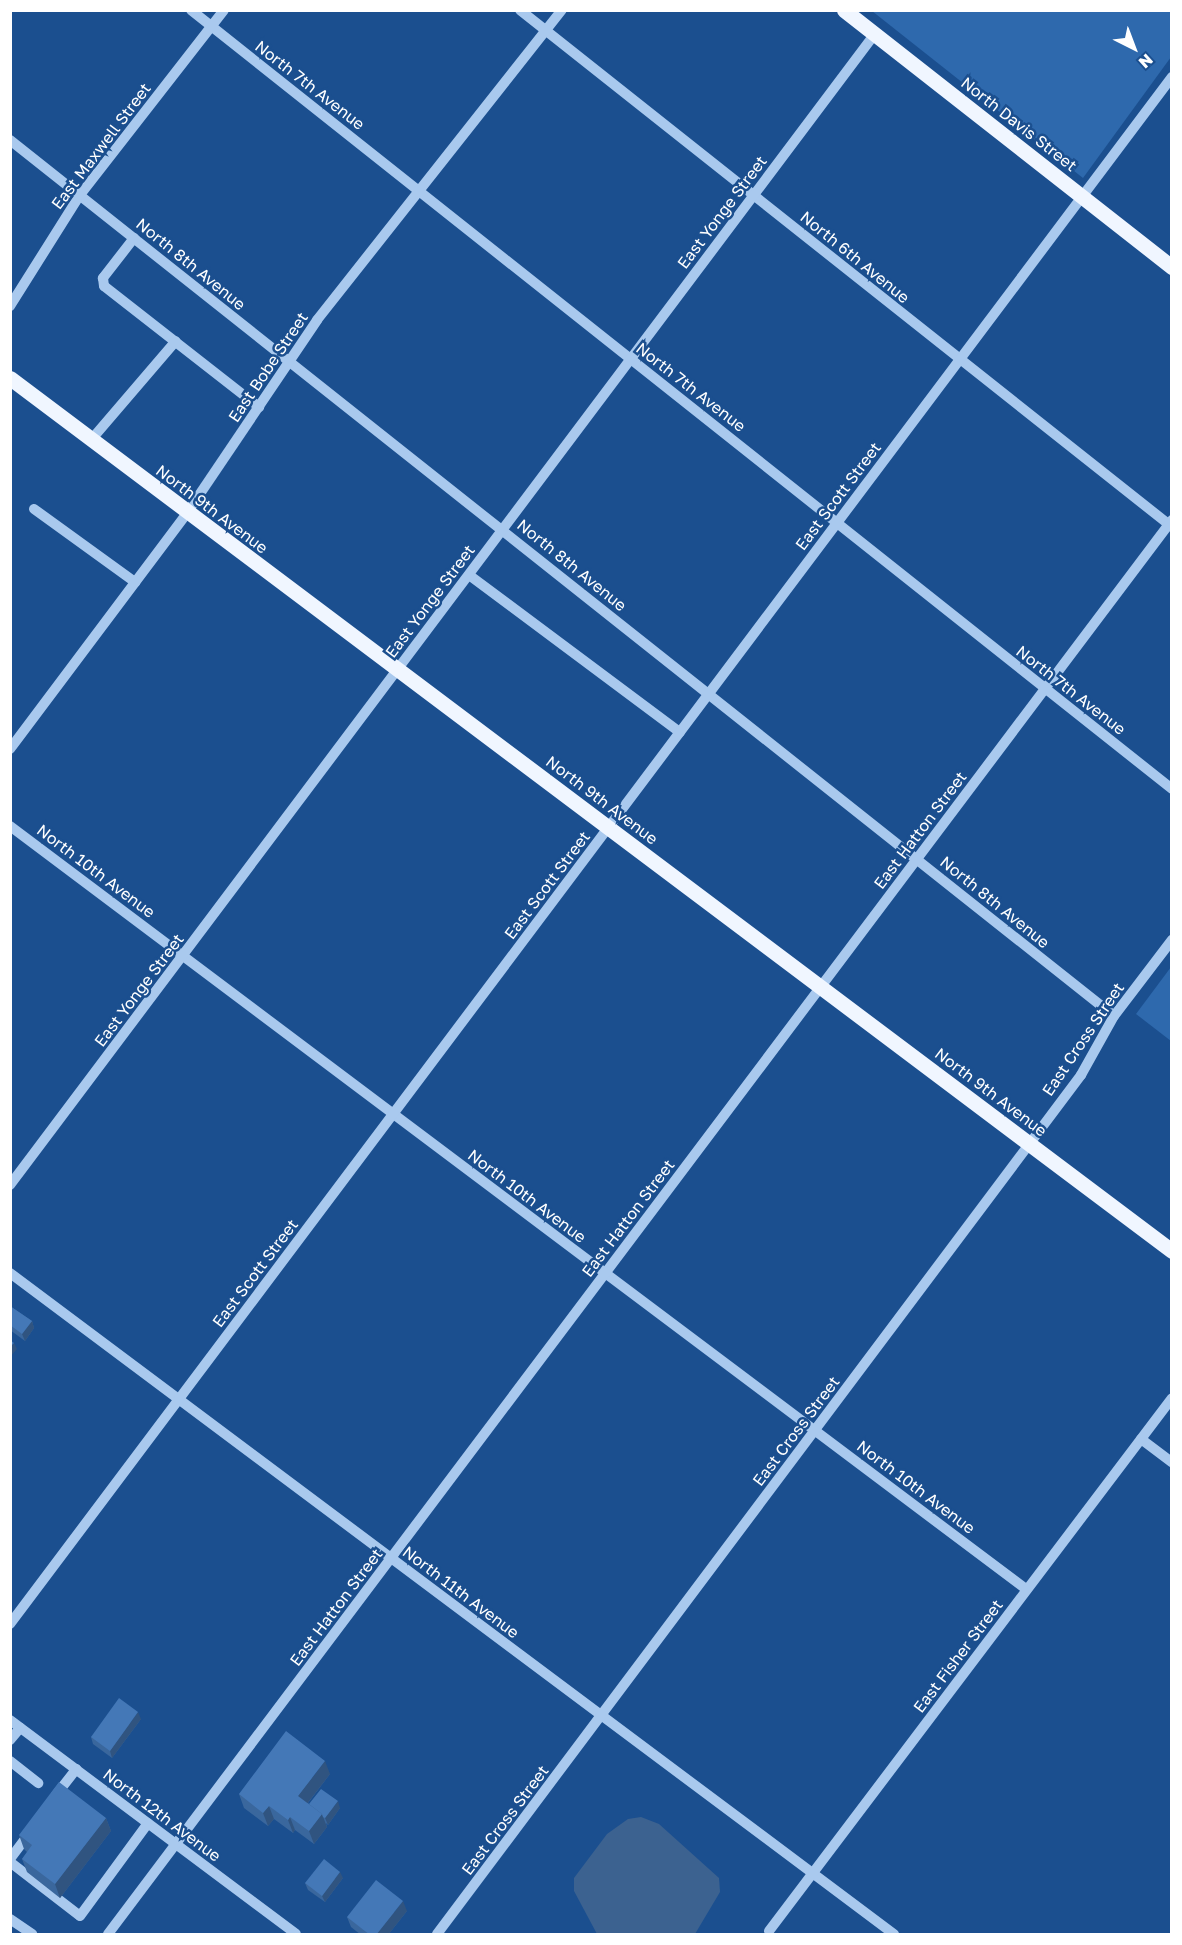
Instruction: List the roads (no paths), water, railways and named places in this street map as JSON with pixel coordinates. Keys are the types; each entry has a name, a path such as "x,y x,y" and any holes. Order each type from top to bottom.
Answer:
{"main road":[{"name":"North Davis Street","path":"844,10 1172,267"},
{"name":"North 9th Avenue","path":"10,378 1172,1251"}],"street":[{"name":"North 7th Avenue","path":"191,10 1172,789"},
{"name":"East Maxwell Street","path":"10,306 80,195 224,10"},
{"name":"North 6th Avenue","path":"520,10 1170,524"},
{"name":"East Bobe Street","path":"10,748 187,513 316,320 562,10"},
{"name":"East Yonge Street","path":"10,1185 874,35"},
{"name":"East Scott Street","path":"10,1624 1172,76"},
{"name":"North 8th Avenue","path":"10,140 1114,1016"},
{"path":"134,238 103,279 104,286 259,407"},
{"path":"91,440 176,341"},
{"path":"34,509 135,582"},
{"name":"East Hatton Street","path":"108,1935 1170,524"},
{"path":"469,575 680,732"},
{"name":"North 10th Avenue","path":"10,826 1026,1589"},
{"name":"East Cross Street","path":"437,1935 1080,1075 1114,1016 1172,940"},
{"name":"North 11th Avenue","path":"10,1273 894,1935"},
{"name":"East Fisher Street","path":"769,1931 1172,1398"},
{"path":"1141,1439 1172,1462"},
{"name":"North 12th Avenue","path":"10,1720 296,1935"},
{"path":"10,1740 20,1728"},
{"path":"10,1761 38,1783"},
{"path":"48,1806 76,1769"},
{"path":"35,1824 10,1861 80,1916 148,1823"},
{"path":"10,1919 32,1935"}]}
